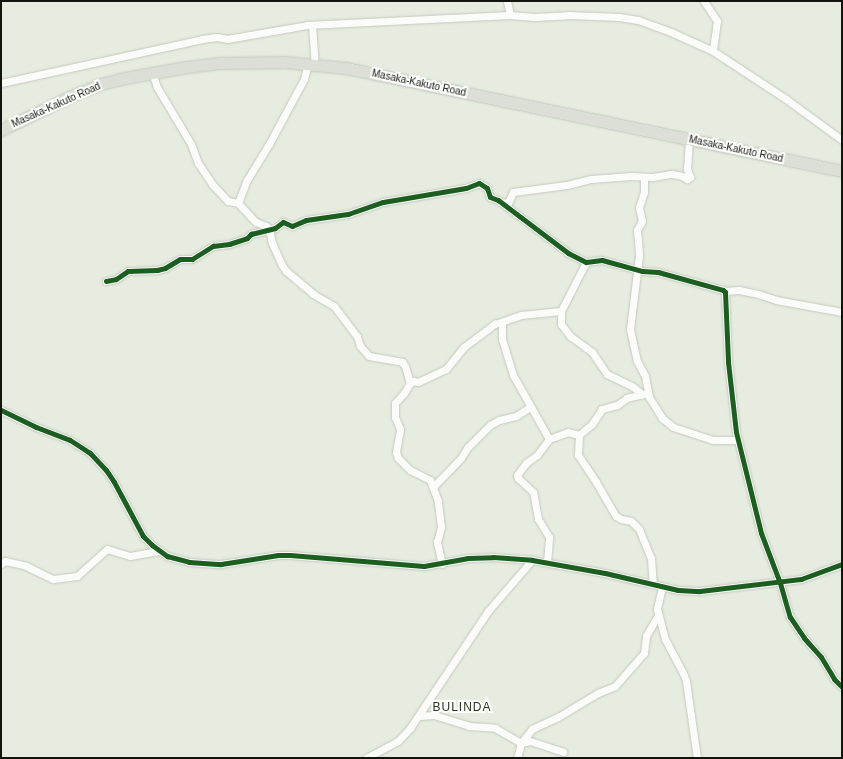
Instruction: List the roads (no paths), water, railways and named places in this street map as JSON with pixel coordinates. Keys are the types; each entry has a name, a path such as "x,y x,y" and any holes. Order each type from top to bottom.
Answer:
{"highway":[{"name":"Masaka-Kakuto Road","path":"1,130 41,110 95,87 152,72 219,63 259,61 346,68 842,171"}],"street":[{"path":"507,1 510,15"},
{"path":"704,1 717,21 713,51"},
{"path":"1,83 202,39 217,37 227,39 284,28 312,25 510,15 534,17 569,15 628,18 673,33 713,51 786,99 842,140"},
{"path":"238,204 247,180 269,144 311,64 312,25"},
{"path":"152,72 157,87 190,144 198,163 206,176 228,201 238,204 256,222 266,226 269,229 272,243 286,271 313,294 334,306 357,336 360,346 369,356 402,362 405,366 410,383"},
{"path":"500,202 508,203 511,194 516,192 567,185 591,179 614,176 644,178 672,174 682,176 685,179 688,178 690,174 687,169 689,140"},
{"path":"644,178 644,192 639,207 642,221 637,230 639,255 630,329 637,361 645,376 645,393"},
{"path":"106,281 116,279 128,271 157,270 166,268 180,259 192,259 213,246 229,244 247,238 251,234 275,228 283,222 292,226 306,220 348,214 382,202 466,188 479,183 487,188 490,197 500,202 568,253 586,262 602,260 637,269 658,272 724,291 739,290 776,300 842,312"},
{"path":"586,262 561,311 561,324 570,336 592,352 607,374 645,393 659,415 673,427 713,440 737,440"},
{"path":"724,291 728,362 737,440 756,515 780,583 790,617 804,638 822,657 834,679 842,687"},
{"path":"442,564 436,542 442,522 438,501 433,487 426,477 410,470 401,462 396,452 400,429 396,420 394,408 395,403 410,383 413,381 418,382 446,369 464,347 488,328 521,315 561,311"},
{"path":"502,322 501,326 504,347 513,375 549,439"},
{"path":"645,393 627,398 617,405 604,408 595,416 588,428 579,435 578,455 596,482 613,513 621,519 631,521 635,524 644,537 651,558 653,584"},
{"path":"433,487 461,458 468,447 490,425 499,420 516,416 530,407"},
{"path":"1,410 36,427 70,440 90,453 106,470 114,482 143,536 159,551 177,560 205,564 221,564 278,555 424,566 442,564 459,559 481,557 532,560 606,573 678,590 700,591 780,583 812,576 842,564"},
{"path":"547,562 549,537 538,519 533,492 517,477 526,463 537,455 549,439 568,432 579,435"},
{"path":"1,564 5,560 26,566 53,579 77,576 107,549 130,556 159,551"},
{"path":"366,758 398,741 419,716 488,611 532,560"},
{"path":"662,587 657,609 658,615 665,639 686,681 698,758"},
{"path":"517,758 521,743 532,729 558,717 598,693 615,686 644,653 646,636 658,615"},
{"path":"419,716 434,715 451,722 469,726 495,728 521,743 530,741 563,752"}],"district":[{"name":"BULINDA","path":"462,708"}]}
